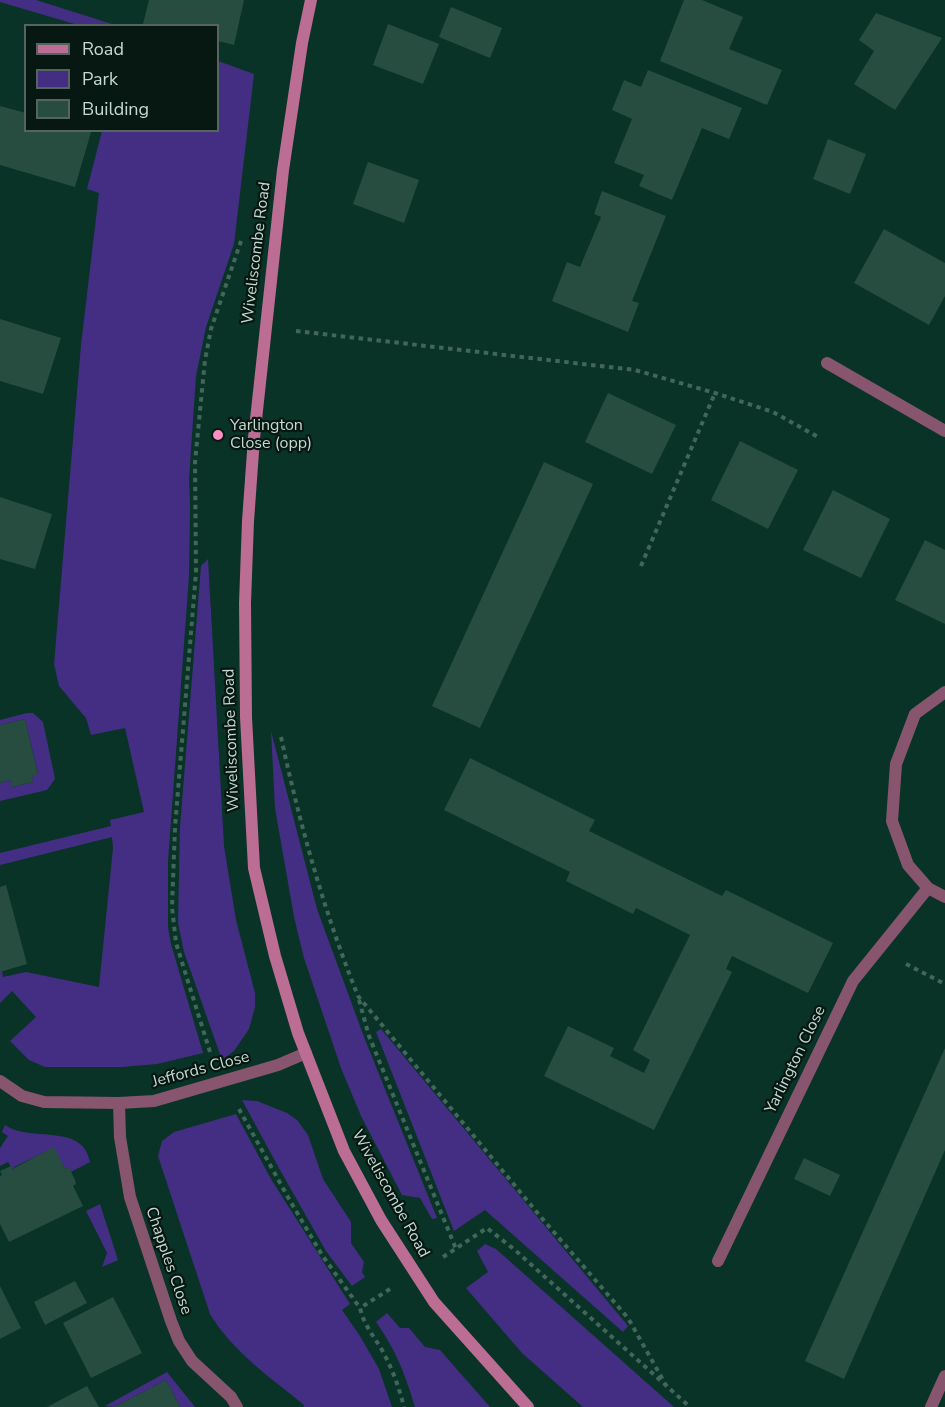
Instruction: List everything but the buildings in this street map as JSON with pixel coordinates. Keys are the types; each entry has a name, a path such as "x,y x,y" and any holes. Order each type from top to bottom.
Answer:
{"main road":[{"name":"Wiveliscombe Road","path":"311,0 302,43 284,170 254,438 244,603 246,717 254,868 275,956 306,1053 344,1151 381,1220 440,1310 528,1407"}],"street":[{"path":"827,363 945,431"},
{"path":"945,692 915,714 896,764 892,821 908,865 928,888 945,897"},
{"name":"Yarlington Close","path":"718,1261 853,981 928,888"},
{"name":"Jeffords Close","path":"0,1081 13,1092 33,1100 119,1103 154,1101 278,1065 306,1053"},
{"name":"Chapples Close","path":"119,1103 120,1137 130,1197 149,1261 171,1321 179,1341 192,1361 231,1397 237,1407"},
{"path":"931,1407 945,1376"}],"path":[{"path":"242,234 211,329 205,360 195,462 196,572 176,815 172,907 176,943 221,1083 242,1113 317,1245 360,1308 363,1322 382,1350 396,1379 404,1407"},
{"path":"265,327 635,370 773,412 818,437"},
{"path":"641,566 715,393"},
{"path":"246,717 277,717 295,804 341,953 358,996 369,1036 456,1249"},
{"path":"890,936 903,963 945,984"},
{"path":"358,996 540,1216 628,1318 667,1387"},
{"path":"360,1308 488,1228 690,1407"}],"green space":[{"path":"0,0 36,0 112,24 75,24 0,2"},
{"path":"219,61 254,74 234,244 206,327 196,376 189,479 189,576 168,861 168,927 171,944 203,1053 157,1064 122,1067 45,1067 29,1060 10,1041 36,1017 12,991 0,1003 0,972 2,971 3,977 26,972 99,987 113,848 112,837 0,865 0,853 111,826 110,820 144,812 125,728 91,735 86,718 59,686 54,664 81,345 99,193 87,189 102,132 219,132"},
{"path":"208,559 224,846 236,920 255,993 255,1007 249,1029 234,1051 222,1060 184,952 178,923 180,827 201,566"},
{"path":"33,713 43,722 55,779 47,790 0,801 0,783 11,780 13,787 33,782 32,776 38,774 25,719 0,725 0,720"},
{"path":"271,731 317,909 364,1037 437,1218 432,1219 420,1198 402,1195 361,1116 341,1068 304,958 294,917 275,808"},
{"path":"381,1029 628,1326 623,1332 485,1210 454,1231 376,1032"},
{"path":"242,1100 257,1101 287,1113 297,1120 308,1135 323,1179 351,1222 351,1243 364,1262 362,1272 365,1277 352,1286 326,1251"},
{"path":"236,1114 271,1179 350,1304 342,1310 379,1369 392,1407 303,1407 304,1405 241,1352 219,1328 210,1314 158,1156 162,1141 174,1132"},
{"path":"5,1125 28,1133 67,1137 77,1142 85,1150 90,1162 71,1172 69,1168 65,1169 53,1148 14,1167 13,1170 8,1162 0,1166 0,1148 8,1136 2,1132"},
{"path":"100,1204 118,1260 102,1267 107,1253 86,1211"},
{"path":"485,1244 496,1249 674,1407 583,1407 522,1353 466,1288 488,1272 477,1251"},
{"path":"387,1313 400,1328 409,1328 425,1347 440,1350 490,1407 415,1407 399,1363 376,1322"},
{"path":"167,1372 195,1407 180,1407 166,1380 114,1407 105,1406"}],"place":[{"name":"Yarlington Close (opp)","path":"218,435"}]}
